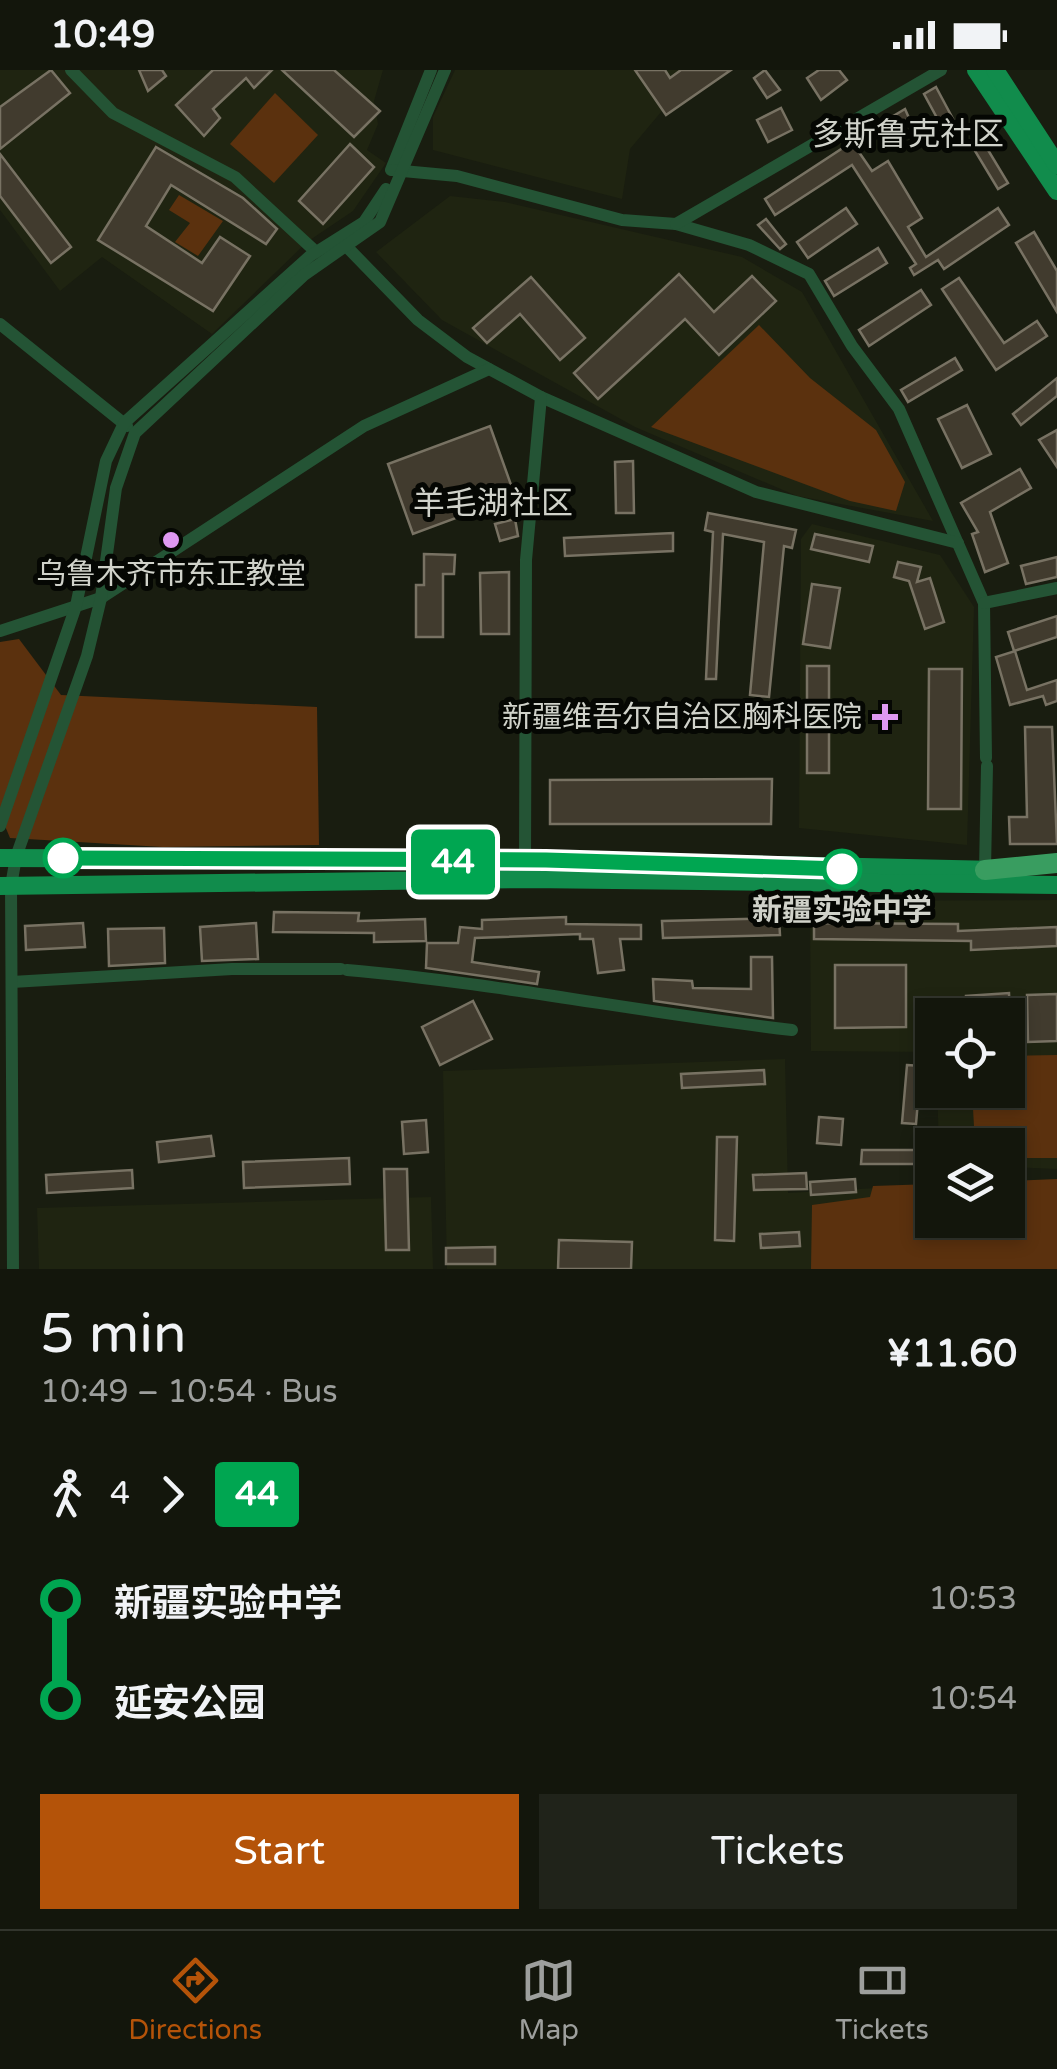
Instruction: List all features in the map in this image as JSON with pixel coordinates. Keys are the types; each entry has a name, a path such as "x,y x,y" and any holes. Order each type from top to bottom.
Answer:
{"highway":[{"path":"986,870 1057,863"}],"main road":[{"path":"976,70 1057,192"},
{"path":"995,70 1057,165"},
{"path":"8,857 1057,872"},
{"path":"6,886 530,879 1057,885"}],"street":[{"path":"71,70 113,113 235,177 316,252"},
{"path":"13,1269 8,857 87,656 101,598 116,488 129,428 304,275 380,222 431,70"},
{"path":"0,826 76,606 106,460 129,428 316,252 364,222 387,186 445,70"},
{"path":"676,224 941,70"},
{"path":"395,170 457,176 622,220 676,224 750,245 809,274 852,346 899,410 984,603 986,870"},
{"path":"346,246 418,320 488,369 541,397 756,492 958,543"},
{"path":"0,324 129,428"},
{"path":"0,630 101,598 364,426 488,369"},
{"path":"525,863 526,560 541,397"},
{"path":"984,603 1057,588"},
{"path":"12,982 232,969 343,970 423,977 654,1014 792,1030"}],"shaded area":[{"path":"0,70 383,70 374,101 378,124 367,150 386,163 353,211 307,242 212,334 102,257 60,291 0,210"},
{"path":"455,70 720,70 661,112 630,149 622,199 433,150 433,117"},
{"path":"275,93 318,135 274,183 230,144"},
{"path":"179,195 223,221 198,256 175,242 190,223 169,210"},
{"path":"450,196 505,202 742,257 802,292 933,521 797,496 635,427 442,320 376,252"},
{"path":"759,325 810,378 876,430 905,482 896,511 850,501 651,427"},
{"name":"新疆维吾尔自治区胸科医院","path":"812,524 940,555 974,607 967,845 799,828 801,539"},
{"path":"19,639 61,695 317,707 319,845 163,847 10,838 0,814 0,642"},
{"name":"新疆实验中学","path":"1057,900 1057,1169 1025,1168 1025,1128 938,1128 938,1108 1025,1108 1025,998 915,998 915,1052 811,1051 810,901"},
{"path":"1057,1055 1057,1158 1025,1158 1025,1128 974,1128 973,1108 1025,1108 1025,1056"},
{"path":"785,1059 788,1193 915,1186 915,1238 1025,1237 1057,1269 447,1269 443,1071"},
{"path":"1057,1179 1057,1269 811,1269 812,1205 870,1197 873,1186 915,1185 915,1238 1025,1238 1025,1180"},
{"path":"431,1197 433,1269 39,1269 37,1208"}],"building":[{"path":"51,70 70,93 0,149 0,107"},
{"path":"139,70 162,70 166,76 148,91"},
{"path":"213,70 272,70 254,88 246,78 213,109 220,118 204,136 176,105"},
{"path":"282,70 334,70 380,111 354,137"},
{"path":"635,70 665,70 670,78 681,70 731,70 666,115"},
{"path":"765,70 780,90 767,98 754,78"},
{"path":"819,70 839,70 847,80 821,100 807,78"},
{"path":"936,87 960,132 948,138 924,94"},
{"path":"781,108 792,130 768,142 757,120"},
{"path":"905,109 909,118 875,138 870,130"},
{"path":"979,135 1008,183 998,189 969,141"},
{"path":"852,142 872,171 888,161 922,218 908,227 926,257 998,208 1009,225 944,269 938,260 914,275 910,268 916,264 852,165 775,215 765,199"},
{"path":"350,144 374,167 323,224 299,201"},
{"path":"156,147 243,198 277,229 266,244 171,185 146,226 202,263 220,237 250,256 213,311 98,240"},
{"path":"0,154 71,247 51,263 0,196"},
{"path":"846,208 857,224 808,258 797,242"},
{"path":"766,219 786,244 780,249 758,225"},
{"path":"1034,232 1057,271 1057,312 1016,243"},
{"path":"878,248 887,263 834,296 825,281"},
{"path":"679,274 714,312 752,276 776,301 719,355 685,319 598,399 574,373"},
{"path":"531,277 585,338 560,360 520,314 487,343 473,328"},
{"path":"959,278 1004,343 1037,321 1047,336 996,370 942,289"},
{"path":"921,290 931,305 869,346 859,330"},
{"path":"955,358 962,370 908,402 901,390"},
{"path":"1057,378 1057,396 1021,425 1013,414"},
{"path":"967,405 991,454 962,468 938,419"},
{"path":"490,426 515,496 413,534 388,464"},
{"path":"1057,430 1057,467 1039,440"},
{"path":"633,461 634,513 616,513 615,462"},
{"path":"1020,469 1031,488 990,512 1008,563 985,572 972,534 978,532 961,503"},
{"path":"708,513 796,530 792,548 784,546 769,697 750,695 764,542 723,534 716,679 706,679 713,532 705,530"},
{"path":"515,519 518,536 500,541 495,524"},
{"path":"673,533 673,551 565,556 564,538"},
{"path":"815,534 873,546 869,562 811,549"},
{"path":"424,554 455,555 454,574 443,574 443,637 416,637 416,585 424,585"},
{"path":"1057,557 1057,577 1026,584 1021,566"},
{"path":"898,562 921,567 917,582 930,578 944,622 925,629 909,581 894,577"},
{"path":"509,572 509,634 481,634 480,573"},
{"path":"812,584 840,588 830,648 803,644"},
{"path":"1057,616 1057,637 1014,651 1008,632"},
{"path":"1015,651 1027,690 1057,680 1057,701 1046,705 1043,696 1010,705 996,657"},
{"path":"807,666 829,666 829,773 807,773"},
{"path":"929,669 962,669 961,809 928,809"},
{"path":"1025,727 1052,727 1057,844 1010,844 1009,817 1027,817"},
{"path":"772,779 771,824 550,824 550,780"},
{"path":"274,912 359,913 358,921 425,919 426,941 374,942 374,933 273,932"},
{"path":"566,917 566,924 641,925 641,939 620,939 624,970 598,973 593,939 580,939 580,934 475,938 472,962 539,972 537,984 426,968 427,943 458,943 460,927 482,929 482,920"},
{"path":"779,918 780,935 663,938 662,921"},
{"path":"83,923 85,947 26,950 25,926"},
{"path":"256,923 258,959 202,961 200,927"},
{"path":"814,923 958,924 958,931 1057,927 1057,946 971,950 971,941 814,939"},
{"path":"164,928 165,963 109,966 108,929"},
{"path":"751,957 772,957 773,1018 654,1001 653,979 692,981 693,988 751,989"},
{"path":"835,965 906,965 906,1027 835,1028"},
{"path":"1009,993 1009,998 966,998"},
{"path":"1057,994 1057,1041 1028,1042 1027,995"},
{"path":"473,1001 492,1039 440,1065 422,1027"},
{"path":"907,1065 915,1066 916,1124 902,1123"},
{"path":"764,1070 765,1084 682,1088 681,1074"},
{"path":"819,1117 843,1119 841,1145 817,1143"},
{"path":"426,1120 428,1152 404,1154 402,1122"},
{"path":"211,1136 214,1156 159,1162 157,1142"},
{"path":"717,1137 737,1137 734,1241 715,1240"},
{"path":"862,1150 915,1150 915,1164 861,1164"},
{"path":"349,1158 350,1184 244,1188 243,1162"},
{"path":"384,1169 407,1169 409,1250 386,1250"},
{"path":"132,1170 133,1188 47,1193 46,1175"},
{"path":"806,1173 807,1189 754,1190 753,1175"},
{"path":"855,1179 856,1192 811,1195 810,1182"},
{"path":"799,1232 800,1246 761,1248 760,1234"},
{"path":"559,1240 632,1242 631,1269 558,1269"},
{"path":"495,1247 495,1264 446,1264 446,1248"}],"bus line":[{"name":"44","path":"63,858 525,863 546,860 842,869"}],"place":[{"name":"乌鲁木齐市东正教堂","path":"171,540"},
{"name":"新疆维吾尔自治区胸科医院","path":"885,717"},
{"name":"新疆实验中学","path":"842,869"}],"district":[{"name":"多斯鲁克社区","path":"908,135"},
{"name":"羊毛湖社区","path":"493,504"}]}
